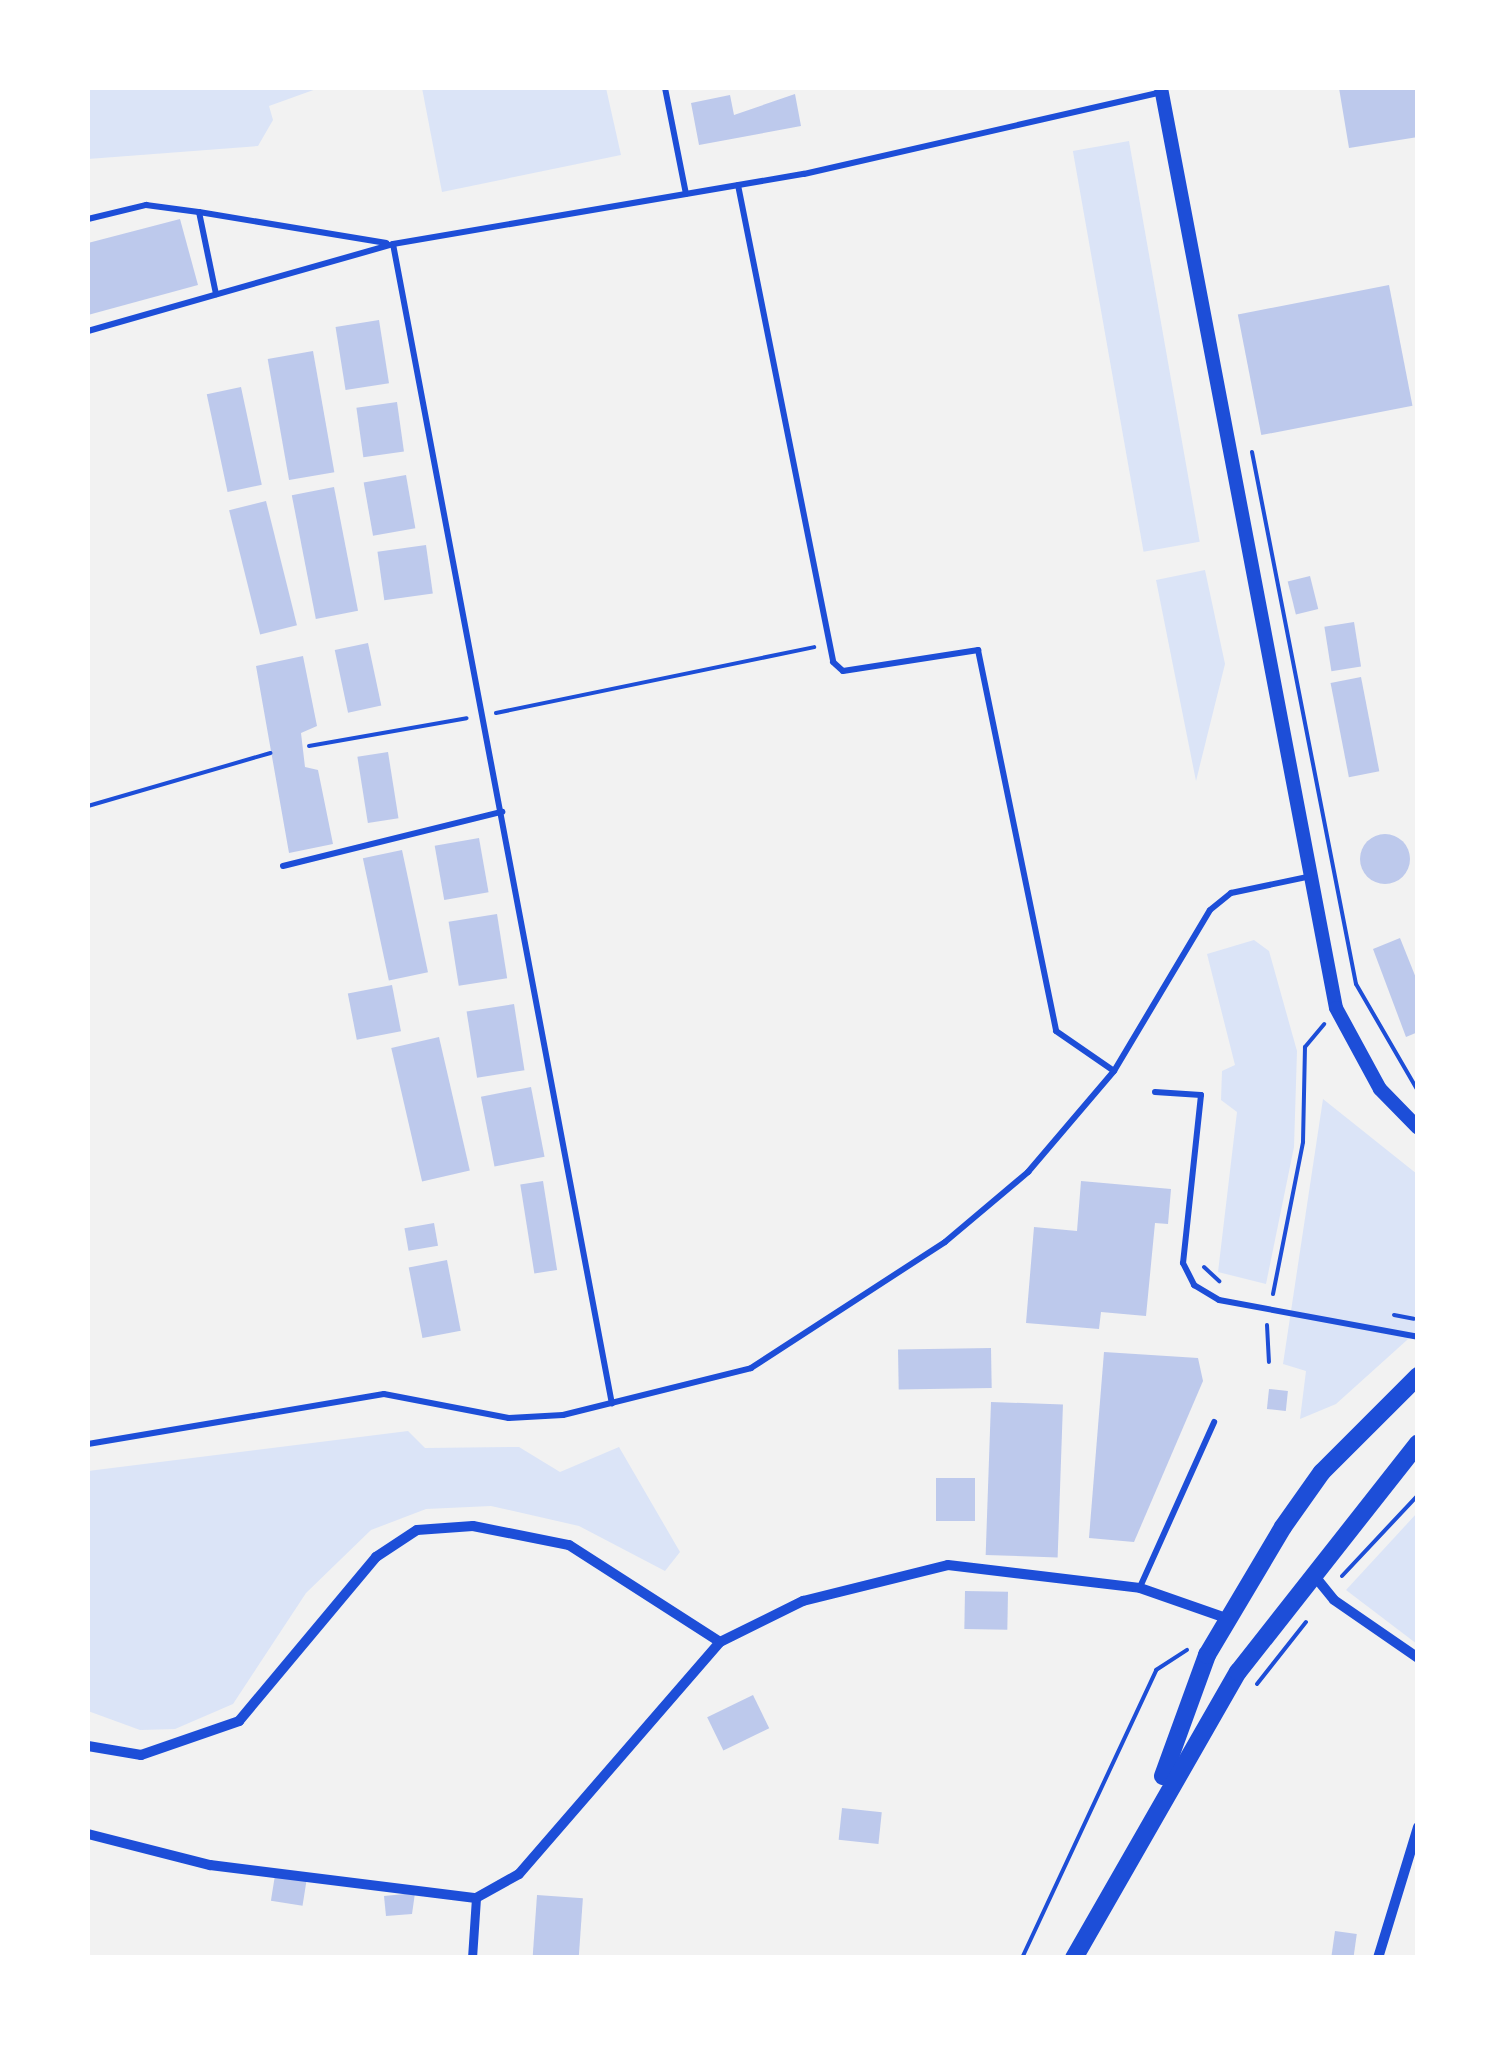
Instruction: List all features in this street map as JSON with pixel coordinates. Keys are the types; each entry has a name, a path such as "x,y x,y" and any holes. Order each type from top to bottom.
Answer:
{"main road":[{"path":"1074,1958 1151,1809 1226,1618 1322,1472 1418,1376"},
{"path":"1151,1809 1309,1570 1418,1443"}],"street":[{"path":"1161,90 1336,1008 1380,1089 1418,1128"},
{"path":"88,1746 141,1754 239,1720 376,1557 417,1530 473,1526 568,1544 720,1642"},
{"path":"88,1834 210,1866 476,1898 519,1874 720,1642 894,1572 948,1565 1140,1588 1226,1618"},
{"path":"1309,1570 1334,1600 1418,1658"},
{"path":"1378,1958 1418,1827"},
{"path":"472,1958 476,1898"}],"lane":[{"path":"665,88 686,194"},
{"path":"88,331 392,244 738,185 1161,90"},
{"path":"738,185 829,644 843,671 978,650 1056,1031 1114,1071"},
{"path":"88,220 146,205 392,244"},
{"path":"199,212 216,294"},
{"path":"392,244 612,1404"},
{"path":"283,866 502,812"},
{"path":"88,1444 384,1394 509,1418 612,1404 708,1384 807,1335 945,1242 1028,1172 1114,1071 1210,910 1231,893 1313,876"},
{"path":"1155,1092 1201,1095 1183,1262 1194,1285 1219,1300 1418,1337"},
{"path":"1140,1588 1214,1422"}],"path":[{"path":"1252,452 1356,984 1418,1091"},
{"path":"309,746 483,716 829,644"},
{"path":"88,806 270,753"},
{"path":"1272,1294 1303,1142 1306,1046 1336,1008"},
{"path":"1267,1326 1269,1362"},
{"path":"1022,1958 1156,1670 1191,1648"}],"shaded area":[{"path":"88,88 319,88 269,106 273,120 258,146 88,159"},
{"path":"422,88 606,88 621,155 442,192"},
{"path":"1129,141 1200,542 1144,552 1073,151"},
{"path":"1205,570 1225,664 1196,781 1156,580"},
{"path":"1254,940 1269,951 1297,1051 1294,1147 1266,1284 1218,1272 1237,1112 1221,1100 1222,1071 1235,1065 1207,954"},
{"path":"1323,1099 1417,1174 1417,1331 1336,1404 1300,1419 1306,1371 1283,1364"},
{"path":"408,1431 425,1448 519,1447 560,1472 619,1447 680,1552 665,1571 579,1526 491,1506 426,1509 371,1530 306,1593 233,1704 175,1729 140,1730 88,1711 88,1471"},
{"path":"1417,1513 1417,1644 1346,1590"}],"building":[{"path":"1339,88 1418,88 1418,137 1349,148"},
{"path":"795,94 801,126 699,145 691,103 730,95 734,115"},
{"path":"180,219 198,285 88,315 88,243"},
{"path":"1389,285 1412,406 1261,435 1238,314"},
{"path":"379,320 389,383 346,390 336,327"},
{"path":"313,351 334,472 289,480 268,359"},
{"path":"241,387 262,485 228,492 207,394"},
{"path":"397,402 404,452 363,457 356,408"},
{"path":"406,475 415,528 373,536 364,482"},
{"path":"334,487 358,611 316,619 292,495"},
{"path":"266,501 297,625 260,634 229,510"},
{"path":"426,545 433,594 384,600 377,552"},
{"path":"1310,576 1318,609 1296,615 1288,582"},
{"path":"1354,622 1361,666 1331,671 1324,627"},
{"path":"368,643 381,706 348,713 335,650"},
{"path":"303,656 317,726 301,733 305,767 318,770 333,844 289,853 256,666"},
{"path":"1361,677 1379,771 1349,777 1331,683"},
{"path":"388,752 398,818 368,823 357,757"},
{"path":"1385,834 1403,841 1410,859 1403,877 1385,884 1367,877 1360,859 1367,841"},
{"path":"479,838 489,892 444,900 435,846"},
{"path":"402,850 428,972 389,981 363,858"},
{"path":"497,914 507,978 459,986 449,922"},
{"path":"1400,938 1418,983 1418,1032 1406,1037 1373,949"},
{"path":"392,985 401,1031 357,1040 348,994"},
{"path":"514,1004 524,1070 477,1078 467,1012"},
{"path":"439,1037 470,1170 422,1182 391,1048"},
{"path":"531,1087 545,1157 494,1166 481,1097"},
{"path":"543,1181 557,1270 534,1273 520,1185"},
{"path":"1081,1181 1171,1189 1168,1224 1155,1223 1146,1316 1101,1312 1099,1329 1026,1323 1034,1227 1077,1231"},
{"path":"434,1223 438,1246 408,1251 404,1228"},
{"path":"447,1260 461,1331 422,1338 409,1267"},
{"path":"991,1348 992,1388 899,1390 898,1350"},
{"path":"1104,1352 1198,1358 1203,1381 1134,1542 1089,1538"},
{"path":"1269,1389 1288,1391 1286,1411 1267,1409"},
{"path":"991,1402 1063,1405 1058,1557 986,1555"},
{"path":"936,1478 975,1478 975,1521 936,1521"},
{"path":"965,1591 1008,1592 1007,1630 964,1629"},
{"path":"753,1695 769,1728 723,1751 707,1717"},
{"path":"842,1808 882,1812 878,1844 839,1840"},
{"path":"275,1875 307,1880 303,1906 271,1901"},
{"path":"415,1893 412,1914 386,1916 384,1896"},
{"path":"537,1895 583,1898 579,1958 533,1958"},
{"path":"1335,1931 1357,1934 1353,1958 1331,1958"}]}
